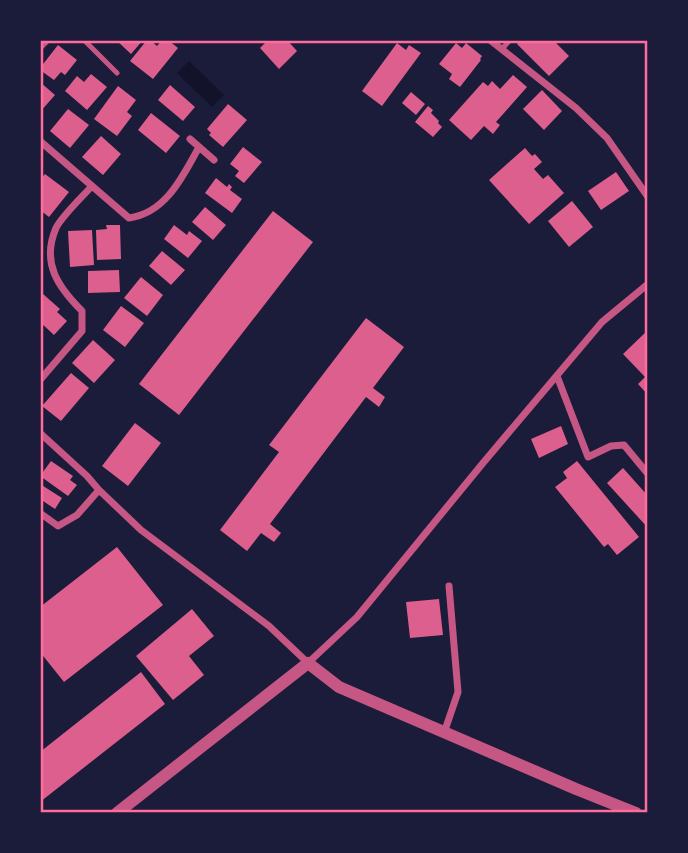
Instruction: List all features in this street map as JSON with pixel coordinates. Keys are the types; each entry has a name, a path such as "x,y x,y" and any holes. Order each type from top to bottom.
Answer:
{"street":[{"path":"40,47 47,40"},
{"path":"490,40 576,108 607,138 648,197"},
{"path":"190,139 214,160"},
{"path":"40,141 130,218 138,217 163,202 177,185 199,147"},
{"path":"40,380 82,331 82,311 64,293 52,270 51,247 57,227 92,186"},
{"path":"117,813 308,663 358,617 601,323 648,284"},
{"path":"556,376 589,457 611,446 624,445 648,474"},
{"path":"40,433 141,530 269,626 308,663 339,687 636,813"},
{"path":"40,513 58,526 77,515 99,490"},
{"path":"444,733 458,691 449,586"}],"lane":[{"path":"84,40 117,73"},
{"path":"502,49 510,40"}],"shaded area":[{"path":"189,61 224,95 212,107 177,73"}],"building":[{"path":"116,40 143,40 131,54"},
{"path":"147,40 157,46 162,40 168,40 178,48 153,79 130,61"},
{"path":"268,40 287,40 297,51 279,69 260,48"},
{"path":"521,40 553,40 569,56 549,76 517,44"},
{"path":"397,43 406,50 409,45 421,53 382,106 362,91"},
{"path":"456,43 462,48 466,43 482,56 460,87 449,79 452,74 439,64"},
{"path":"58,45 77,60 65,75 61,72 54,80 40,68"},
{"path":"91,74 107,87 87,110 65,91 77,76 84,82"},
{"path":"513,75 527,87 496,122 500,125 493,134 484,126 471,140 449,120 483,82 488,86 492,81 500,89"},
{"path":"40,82 55,95 40,112"},
{"path":"170,85 195,107 183,121 158,100"},
{"path":"118,86 136,100 127,112 132,116 117,136 94,119"},
{"path":"542,90 562,111 544,130 523,109"},
{"path":"411,92 425,104 416,115 402,103"},
{"path":"228,104 247,120 223,147 209,135 211,133 207,129"},
{"path":"428,106 442,127 433,137 415,122"},
{"path":"68,109 89,125 70,148 50,131"},
{"path":"151,113 180,136 166,153 138,130"},
{"path":"101,136 121,154 103,175 82,157"},
{"path":"243,147 262,162 244,183 235,176 239,171 230,164"},
{"path":"525,148 542,162 534,169 543,179 548,175 564,193 529,224 489,180"},
{"path":"616,172 629,191 601,210 588,191"},
{"path":"45,174 69,192 49,217 40,210 40,180"},
{"path":"216,178 227,187 229,184 232,187 230,190 242,199 232,213 205,193"},
{"path":"572,201 593,227 569,247 548,221"},
{"path":"205,207 226,225 213,240 192,222"},
{"path":"273,211 313,242 179,415 139,384"},
{"path":"106,225 120,225 121,259 97,260 96,230 107,229"},
{"path":"174,225 187,235 189,231 202,241 188,258 164,239"},
{"path":"92,230 94,265 70,267 68,231"},
{"path":"162,251 185,270 171,285 149,266"},
{"path":"119,270 120,292 88,293 88,271"},
{"path":"141,277 163,295 147,316 124,298"},
{"path":"43,294 60,309 57,312 67,321 54,335 40,322 40,297"},
{"path":"121,306 144,323 125,347 103,330"},
{"path":"366,318 404,347 373,388 385,397 379,407 366,397 270,524 281,533 274,542 261,533 247,551 220,530 279,452 269,445"},
{"path":"648,330 648,395 638,384 645,377 623,354"},
{"path":"93,340 115,360 94,383 72,363"},
{"path":"71,373 89,388 61,421 42,406"},
{"path":"135,423 161,443 128,486 102,466"},
{"path":"561,426 568,444 539,458 531,439"},
{"path":"51,461 73,476 70,480 77,485 68,496 40,476"},
{"path":"577,461 639,537 617,555 608,544 604,547 555,487 567,478 563,472"},
{"path":"623,468 648,496 648,528 607,483"},
{"path":"40,484 62,498 55,509 40,499"},
{"path":"117,547 163,605 64,682 40,652 40,607"},
{"path":"439,599 443,635 410,638 406,602"},
{"path":"192,609 214,636 189,656 204,675 173,700 136,656"},
{"path":"141,672 165,704 40,802 40,752"}]}
